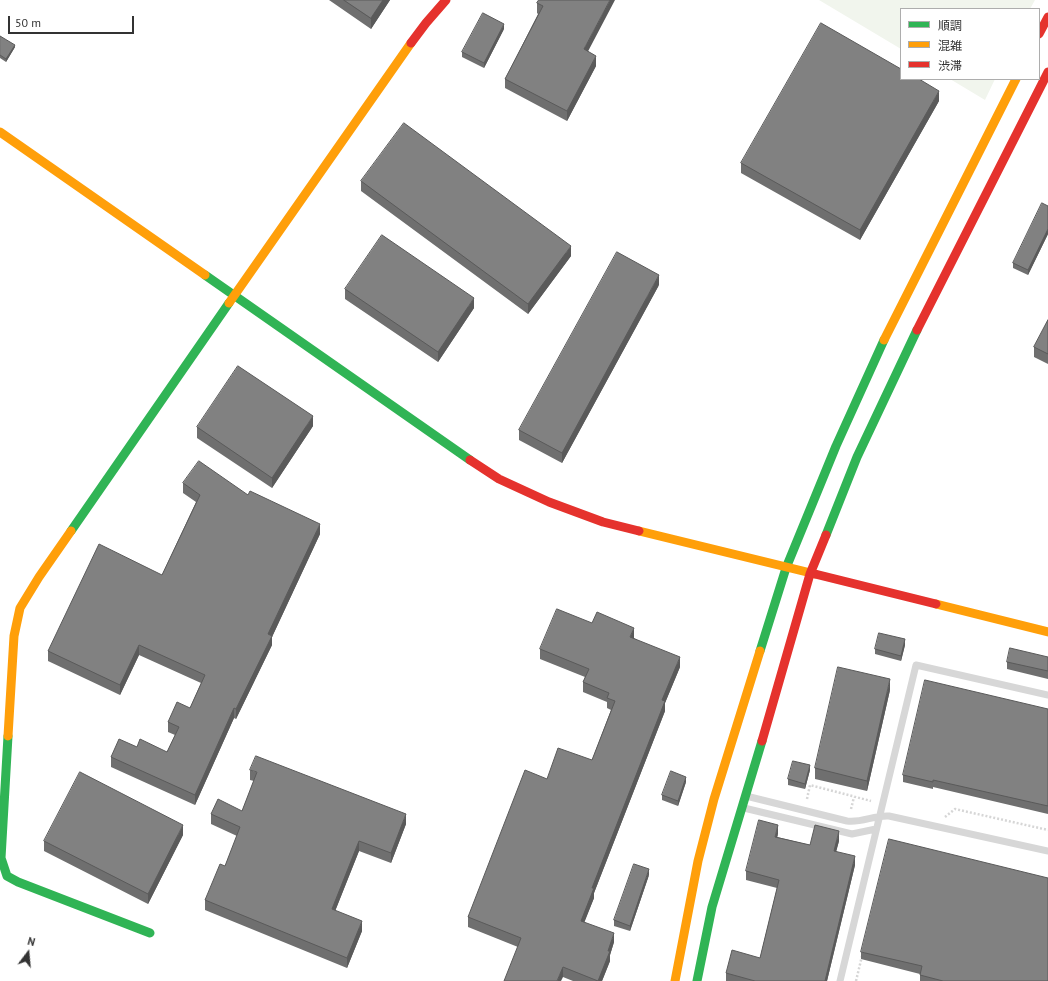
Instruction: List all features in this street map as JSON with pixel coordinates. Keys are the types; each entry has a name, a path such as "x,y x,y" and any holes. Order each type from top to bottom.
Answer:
{"street":[{"path":"150,933 18,882 7,876 1,858 14,636 20,608 39,577 387,76 426,23 446,0"},
{"path":"1040,32 1048,16"},
{"path":"697,981 712,907 810,574 857,457 1048,72"},
{"path":"675,981 698,861 714,799 786,568 836,446 885,337 1015,80"},
{"path":"0,132 499,479 549,502 603,522 1048,632"}],"lane":[{"path":"840,981 916,665 1048,695"},
{"path":"745,796 847,821 856,822 880,816 888,816 1048,851"},
{"path":"742,807 852,834 876,829"}],"path":[{"path":"806,802 810,785 873,801"},
{"path":"849,816 854,797"},
{"path":"938,816 944,817 955,809 1048,830"},
{"path":"856,981 863,952"}],"shaded area":[{"path":"819,0 1035,0 1031,8 900,8 900,48"},
{"path":"952,80 995,80 985,100"}],"building":[{"path":"344,0 383,0 371,18"},
{"path":"539,0 610,0 584,49 596,56 567,111 505,79 543,6 537,3"},
{"path":"483,13 504,24 484,63 462,52"},
{"path":"821,23 900,68 900,80 921,80 939,91 860,230 741,163"},
{"path":"0,36 15,45 6,59 0,55"},
{"path":"404,123 571,246 528,304 361,181"},
{"path":"1042,203 1048,206 1048,229 1028,270 1013,263"},
{"path":"382,235 474,298 438,352 345,289"},
{"path":"617,252 659,275 562,453 519,430"},
{"path":"1048,320 1048,354 1034,347"},
{"path":"238,366 313,416 272,478 197,427"},
{"path":"199,461 248,495 250,491 320,524 268,634 272,636 236,709 234,708 195,795 111,757 119,739 137,747 140,739 167,752 179,727 168,722 177,702 190,708 205,675 139,645 120,685 48,651 99,544 162,575 200,495 183,483"},
{"path":"557,609 592,623 597,612 634,628 630,637 680,657 662,700 665,701 592,888 594,888 581,921 614,933 608,951 610,951 598,981 563,967 557,981 504,981 521,938 468,917 525,770 547,779 558,748 592,760 615,701 607,698 609,693 583,682 589,669 540,649"},
{"path":"879,633 905,639 901,656 875,649"},
{"path":"1010,648 1048,657 1048,671 1007,662"},
{"path":"838,667 890,679 867,781 815,768"},
{"path":"925,680 1048,709 1048,806 933,780 933,782 903,775"},
{"path":"256,756 406,814 391,853 359,841 332,909 362,921 347,958 205,900 220,864 225,866 240,827 211,814 218,799 242,811 257,772 250,770"},
{"path":"793,761 810,765 805,784 788,779"},
{"path":"671,771 686,777 678,801 662,795"},
{"path":"80,772 183,825 148,894 44,841"},
{"path":"759,820 778,825 775,837 810,845 815,825 839,831 834,851 855,856 825,981 755,981 726,973 732,950 760,958 779,880 746,871"},
{"path":"889,839 1048,878 1048,981 943,981 920,975 922,966 861,952"},
{"path":"634,864 649,869 630,926 614,920"}],"traffic: fast":[{"path":"205,275 470,460"},
{"path":"71,531 229,303"},
{"path":"826,535 857,457 917,330"},
{"path":"760,651 786,568 836,446 884,340"},
{"path":"8,736 1,858 7,876 18,882 150,933"},
{"path":"697,981 712,907 762,741"}],"traffic: slow":[{"path":"229,303 411,43"},
{"path":"884,340 1015,80"},
{"path":"0,132 205,275"},
{"path":"8,736 14,636 20,608 39,577 71,531"},
{"path":"639,531 815,574"},
{"path":"936,604 1048,632"},
{"path":"675,981 698,861 714,799 760,651"}],"traffic: jam":[{"path":"411,43 446,0"},
{"path":"1040,32 1048,17"},
{"path":"917,330 1048,72"},
{"path":"470,460 499,479 549,502 603,522 639,531"},
{"path":"762,741 810,574 826,535"},
{"path":"815,574 936,604"}]}
